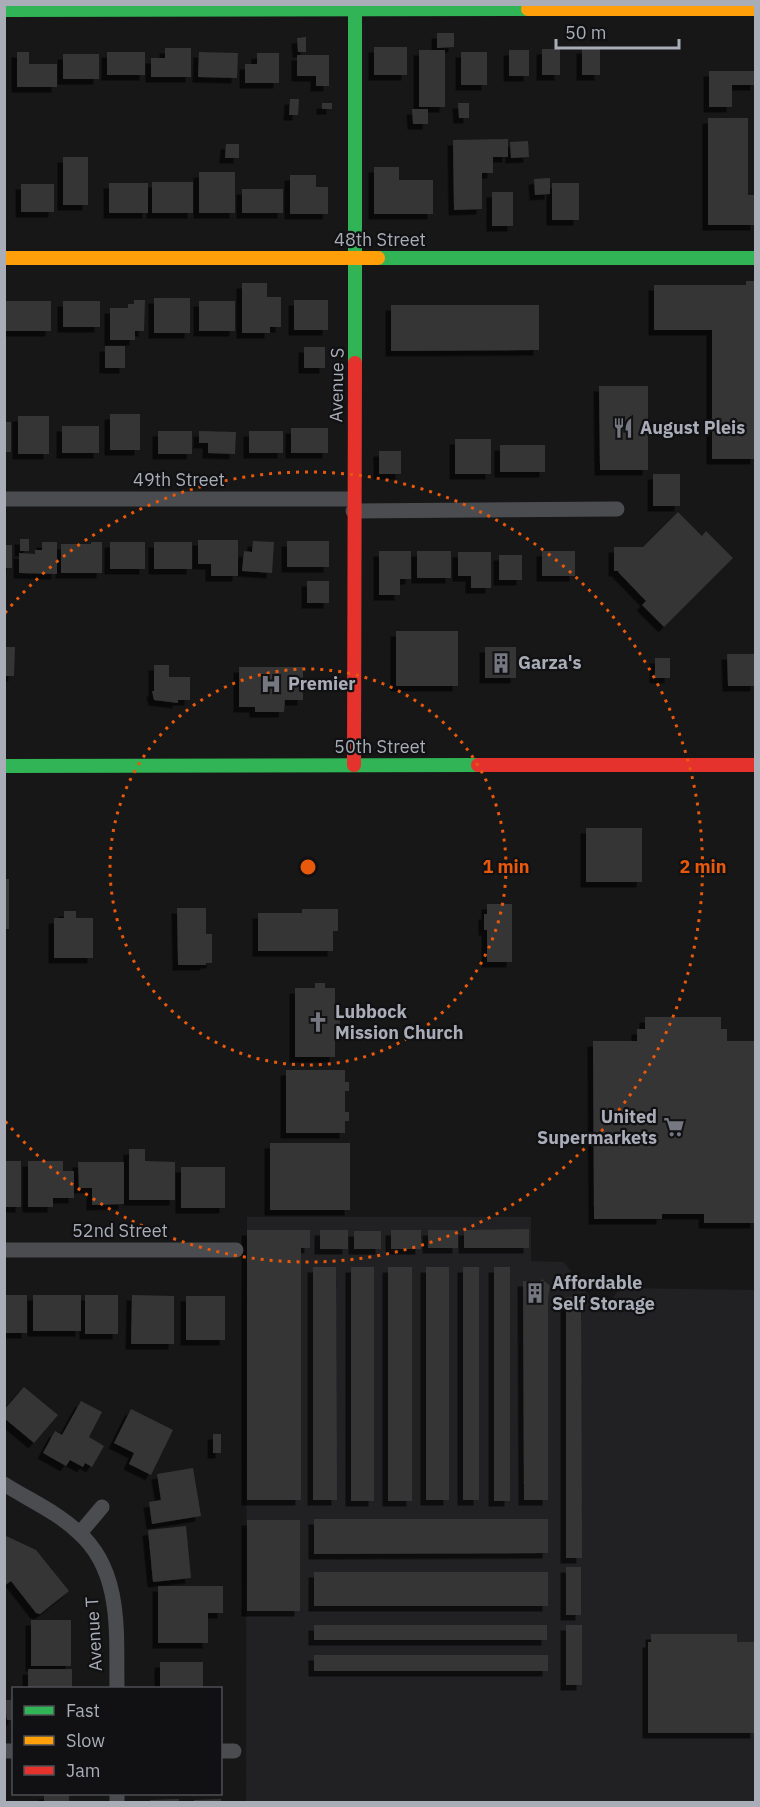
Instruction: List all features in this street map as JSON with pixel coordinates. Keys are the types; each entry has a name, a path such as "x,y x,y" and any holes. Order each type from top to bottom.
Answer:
{"street":[{"path":"4,10 355,7 756,9"},
{"name":"Avenue S","path":"354,765 355,7"},
{"name":"48th Street","path":"4,258 756,258"},
{"name":"49th Street","path":"4,499 617,509"},
{"name":"50th Street","path":"4,766 756,765"},
{"name":"52nd Street","path":"4,1250 236,1250"},
{"name":"Avenue T","path":"4,1484 80,1533 97,1556 108,1577 115,1601 117,1687"},
{"path":"80,1533 102,1507"}],"shaded area":[{"path":"247,1217 531,1217 531,1261 564,1262 602,1313 620,1288 755,1290 755,1802 246,1802"}],"building":[{"path":"437,33 454,33 454,47 437,48"},
{"path":"306,37 306,52 298,52 297,38"},
{"path":"374,47 407,47 407,75 374,75"},
{"path":"165,48 191,48 191,77 151,77 151,58 165,58"},
{"path":"582,48 600,48 600,75 582,75"},
{"path":"542,49 560,49 560,75 542,75"},
{"path":"419,50 445,50 445,107 419,107"},
{"path":"509,50 529,50 529,76 509,76"},
{"path":"17,52 29,52 29,64 57,64 57,87 17,87"},
{"path":"107,52 145,52 145,75 107,75"},
{"path":"199,52 238,53 237,78 198,77"},
{"path":"461,52 487,52 487,85 461,85"},
{"path":"257,53 279,53 279,83 245,83 245,64 257,64"},
{"path":"63,54 99,54 99,79 63,79"},
{"path":"297,55 329,55 329,86 316,86 316,76 297,76"},
{"path":"709,71 756,71 756,85 732,85 732,107 709,107"},
{"path":"290,99 299,99 298,115 289,115"},
{"path":"322,103 332,103 332,109 322,109"},
{"path":"458,103 469,103 469,118 459,118"},
{"path":"412,109 428,109 428,124 413,124"},
{"path":"708,118 748,118 748,195 756,195 756,225 708,225"},
{"path":"508,139 508,157 493,157 493,173 482,173 482,209 454,210 453,140"},
{"path":"528,141 529,157 511,158 510,142"},
{"path":"226,144 239,144 239,158 225,158"},
{"path":"63,157 88,157 88,205 63,205"},
{"path":"374,167 399,167 399,180 433,180 433,214 374,214"},
{"path":"199,172 235,172 235,213 199,213"},
{"path":"290,175 316,175 316,187 328,187 328,214 290,214"},
{"path":"550,178 550,194 535,195 534,179"},
{"path":"152,182 193,182 193,213 152,213"},
{"path":"109,183 148,183 148,213 109,213"},
{"path":"552,183 579,183 579,220 552,220"},
{"path":"21,184 54,184 54,212 21,212"},
{"path":"242,189 283,189 283,213 242,213"},
{"path":"492,192 513,192 513,226 492,226"},
{"path":"746,281 756,281 756,459 712,459 712,330 654,330 654,285 746,285"},
{"path":"242,283 267,283 267,297 281,297 281,327 270,327 270,333 242,333"},
{"path":"154,298 190,298 190,333 154,333"},
{"path":"134,300 145,300 144,331 135,331 135,340 110,340 110,308 128,308 128,304 134,304"},
{"path":"294,300 328,300 328,330 294,330"},
{"path":"4,301 51,301 51,331 4,331"},
{"path":"63,301 100,301 100,327 63,327"},
{"path":"199,301 235,301 235,331 199,331"},
{"path":"391,305 539,305 539,350 391,351"},
{"path":"105,346 125,346 125,368 105,368"},
{"path":"304,347 325,347 325,368 304,368"},
{"name":"August Pleis","path":"599,386 648,386 648,470 600,470"},
{"path":"110,414 140,414 140,450 110,450"},
{"path":"18,416 49,416 49,454 18,454"},
{"path":"4,422 11,422 11,452 4,452"},
{"path":"62,426 99,426 99,453 62,453"},
{"path":"291,428 328,428 328,453 291,453"},
{"path":"158,431 192,431 192,454 158,454"},
{"path":"199,431 236,432 235,454 208,453 208,443 199,443"},
{"path":"249,431 283,431 283,453 249,453"},
{"path":"455,439 491,439 491,474 455,474"},
{"path":"500,445 545,445 545,472 500,472"},
{"path":"379,451 401,451 401,474 379,474"},
{"path":"653,474 680,474 680,506 653,506"},
{"path":"678,512 702,536 706,531 733,558 664,627 642,605 646,601 619,571 614,571 614,547 643,547"},
{"path":"20,539 29,539 29,551 20,551"},
{"path":"198,540 238,540 238,576 211,576 211,564 198,564"},
{"path":"253,541 274,542 272,573 242,571 244,551 252,552"},
{"path":"287,541 329,541 329,567 287,567"},
{"path":"42,542 57,542 57,574 19,573 19,553 35,554 35,550 42,550"},
{"path":"91,542 102,542 102,573 61,573 61,544 91,544"},
{"path":"110,542 145,542 145,569 110,569"},
{"path":"154,542 192,542 192,569 154,569"},
{"path":"4,545 12,545 12,568 4,568"},
{"path":"379,551 411,551 411,579 400,579 400,595 379,595"},
{"path":"417,551 451,551 451,578 417,578"},
{"path":"542,551 575,551 575,576 542,576"},
{"path":"458,552 491,552 491,588 471,588 471,576 458,576"},
{"path":"499,555 522,555 522,580 499,580"},
{"path":"307,581 329,581 329,603 307,603"},
{"path":"396,631 458,631 458,686 396,686"},
{"path":"4,647 15,647 14,676 4,676"},
{"name":"Garza's","path":"485,647 516,647 516,678 485,678"},
{"path":"727,654 756,654 756,686 728,686"},
{"path":"655,658 670,658 670,678 655,678"},
{"path":"154,665 169,665 169,677 190,677 190,700 178,700 178,703 154,700 152,691 154,691"},
{"name":"Premier","path":"239,667 303,667 303,700 285,700 284,712 255,712 255,707 239,707"},
{"path":"586,828 642,828 642,882 586,882"},
{"path":"4,879 9,879 9,929 4,929"},
{"path":"487,904 512,904 512,962 487,962 487,930 484,930 484,914 487,914"},
{"path":"177,908 206,908 206,934 212,934 212,963 178,965"},
{"path":"302,909 338,909 338,931 333,931 333,951 258,951 258,913 302,913"},
{"path":"64,911 76,911 76,918 93,918 93,958 54,958 54,918 64,918"},
{"name":"Lubbock Mission Church","path":"315,983 325,983 325,988 335,988 335,1015 340,1015 340,1029 335,1029 335,1057 295,1057 295,988 315,988"},
{"name":"United Supermarkets","path":"645,1017 721,1017 721,1029 727,1029 727,1041 756,1041 756,1223 704,1223 704,1214 662,1214 662,1219 594,1219 593,1041 637,1041 637,1029 645,1029"},
{"path":"286,1070 345,1070 345,1082 349,1082 349,1091 345,1091 345,1112 349,1112 349,1121 345,1121 345,1133 286,1133"},
{"path":"270,1143 350,1143 350,1210 270,1210"},
{"path":"129,1149 145,1149 145,1161 175,1162 175,1200 129,1200"},
{"path":"5,1161 21,1161 21,1207 4,1207"},
{"path":"28,1161 63,1161 63,1171 74,1171 74,1198 53,1198 53,1207 28,1207"},
{"path":"78,1162 124,1162 124,1204 92,1205 92,1188 79,1188"},
{"path":"181,1167 225,1167 225,1208 181,1208"},
{"path":"529,1229 529,1248 464,1248 464,1230"},
{"path":"247,1230 310,1230 310,1248 301,1248 301,1500 247,1500"},
{"path":"320,1230 348,1230 348,1249 320,1249"},
{"path":"391,1230 421,1230 421,1249 391,1249"},
{"path":"428,1230 458,1230 458,1248 428,1248"},
{"path":"354,1231 381,1231 381,1249 354,1249"},
{"path":"313,1267 336,1267 337,1500 313,1500"},
{"path":"351,1267 374,1267 374,1501 351,1501"},
{"path":"388,1267 412,1267 412,1501 388,1501"},
{"path":"426,1267 449,1267 449,1500 426,1500"},
{"path":"463,1267 479,1267 479,1500 463,1500"},
{"path":"494,1267 510,1267 510,1501 494,1501"},
{"path":"542,1279 550,1286 548,1299 548,1500 524,1500 523,1281 541,1281"},
{"path":"4,1295 27,1295 27,1333 4,1333"},
{"path":"33,1295 81,1295 81,1331 33,1331"},
{"path":"85,1295 118,1295 118,1334 85,1334"},
{"path":"132,1295 174,1296 174,1344 131,1344"},
{"path":"186,1296 225,1296 225,1340 186,1340"},
{"path":"566,1297 581,1297 582,1558 566,1558"},
{"path":"24,1387 58,1415 34,1443 4,1418 4,1410"},
{"path":"81,1401 102,1412 89,1437 104,1446 92,1467 85,1463 83,1467 70,1460 66,1466 43,1453 55,1431 62,1435"},
{"path":"131,1409 173,1430 151,1475 129,1464 134,1453 114,1443"},
{"path":"213,1434 221,1434 221,1453 213,1453"},
{"path":"193,1468 201,1516 152,1524 149,1502 161,1500 157,1474"},
{"path":"314,1519 548,1519 548,1553 314,1554"},
{"path":"247,1520 300,1520 300,1611 247,1611"},
{"path":"186,1526 191,1578 153,1582 148,1530"},
{"path":"4,1535 36,1550 69,1591 40,1614 36,1613 11,1581 4,1586"},
{"path":"566,1567 581,1567 581,1615 566,1615"},
{"path":"314,1572 548,1572 548,1606 314,1606"},
{"path":"158,1586 223,1586 223,1613 208,1613 208,1643 158,1643"},
{"path":"31,1620 71,1620 71,1666 31,1666"},
{"path":"314,1625 547,1625 547,1640 314,1640"},
{"path":"566,1625 582,1625 582,1685 566,1685"},
{"path":"651,1634 737,1634 737,1642 756,1642 756,1733 648,1733 648,1642 651,1642"},
{"path":"314,1655 548,1655 548,1671 314,1671"},
{"path":"160,1662 203,1662 203,1687 160,1687"},
{"path":"28,1669 72,1669 72,1687 28,1687"},
{"path":"4,1700 12,1700 12,1720 7,1720"},
{"path":"44,1795 69,1795 69,1802 44,1802"},
{"path":"179,1799 179,1802 150,1802 150,1800"},
{"path":"221,1799 221,1802 194,1802 194,1800"}],"traffic: fast":[{"path":"355,4 355,363"},
{"path":"4,10 528,9"},
{"path":"378,258 756,258"},
{"path":"4,766 478,765"}],"traffic: slow":[{"path":"528,9 756,9"},
{"path":"4,258 378,258"}],"traffic: jam":[{"path":"354,765 355,363"},
{"path":"478,765 756,765"}],"place":[{"name":"August Pleis","path":"623,428"},
{"name":"Garza's","path":"501,663"},
{"name":"Premier","path":"271,684"},
{"name":"Lubbock Mission Church","path":"318,1022"},
{"name":"United Supermarkets","path":"674,1127"},
{"name":"Affordable Self Storage","path":"535,1293"}]}
